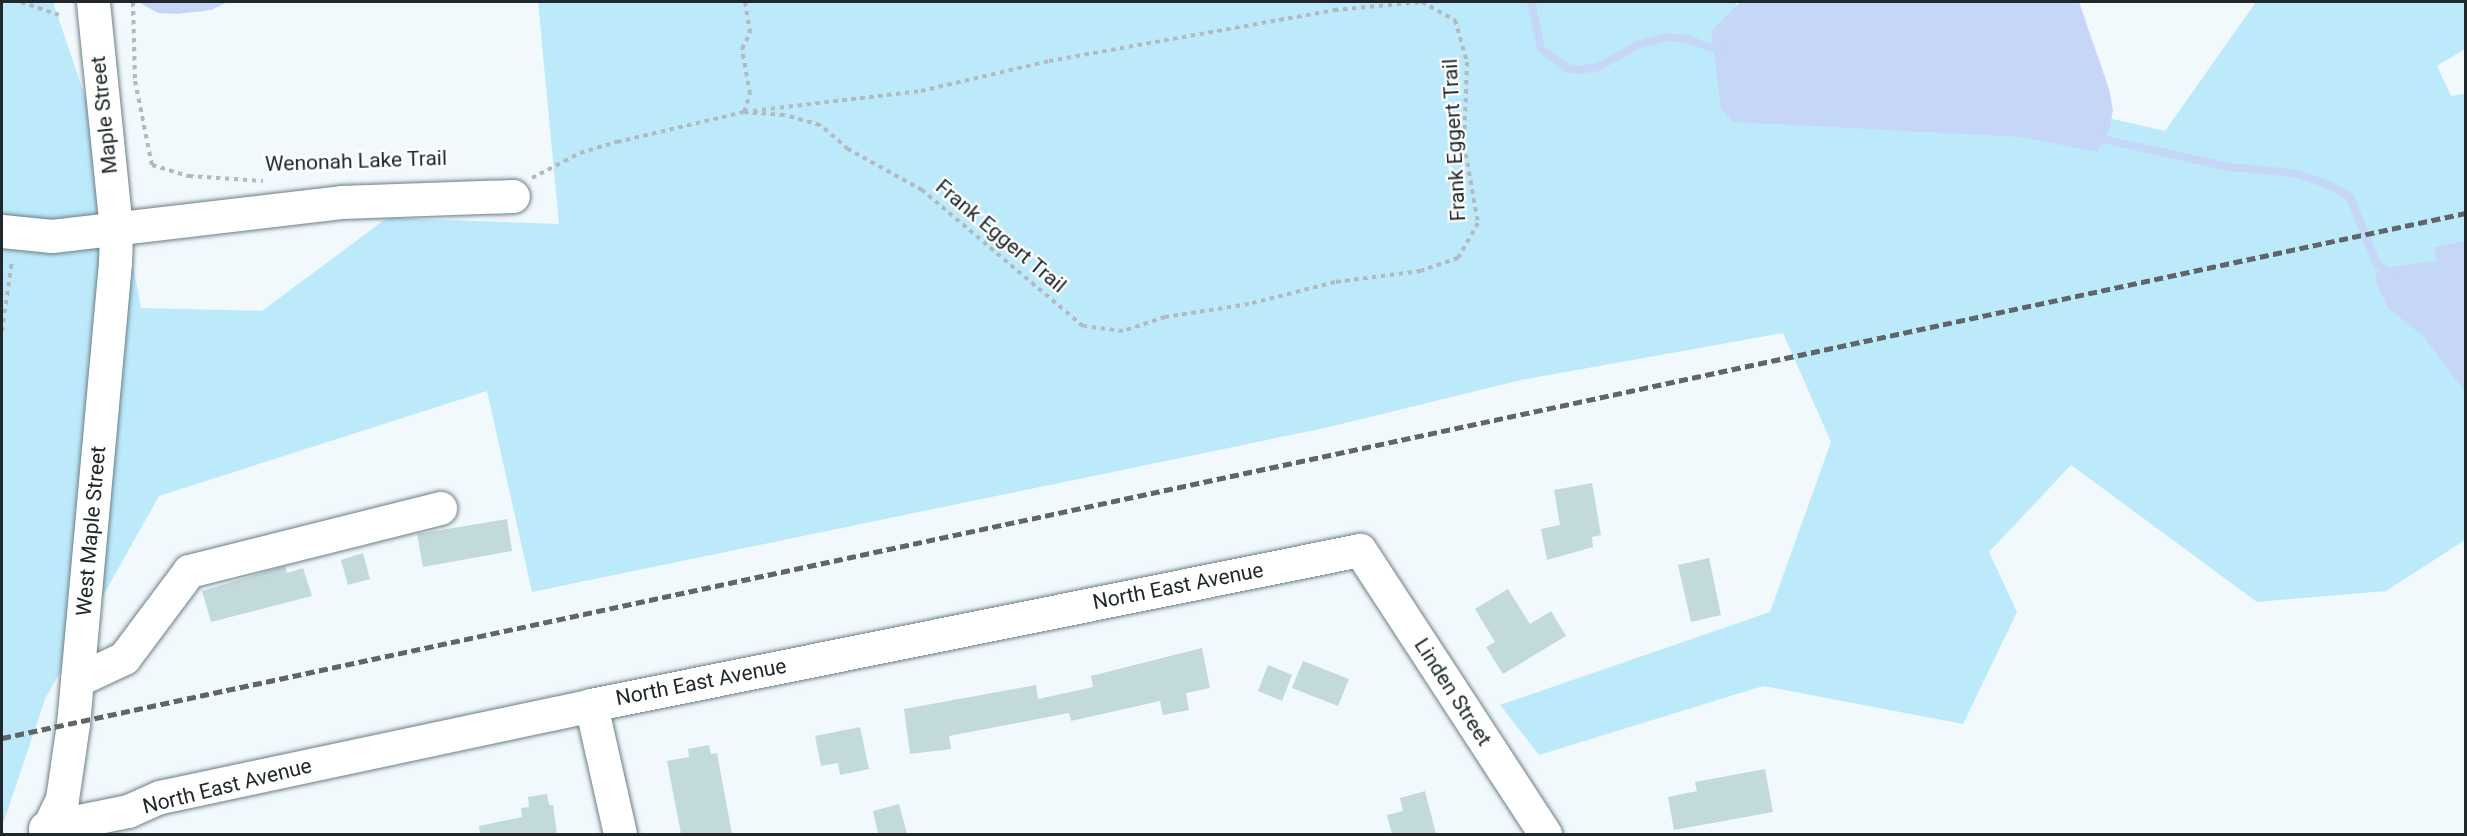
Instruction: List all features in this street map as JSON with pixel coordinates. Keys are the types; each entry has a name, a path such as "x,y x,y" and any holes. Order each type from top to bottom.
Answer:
{"street":[{"name":"Maple Street","path":"93,2 116,229"},
{"path":"7,244 223,214 341,202 519,189"},
{"name":"West Maple Street","path":"45,831 62,799 77,680 116,229"},
{"path":"77,680 124,658 189,571 440,508"},
{"name":"North East Avenue","path":"45,831 128,811 160,797 591,705 1360,550"},
{"name":"Linden Street","path":"1360,550 1545,834"},
{"path":"591,705 620,834"}],"path":[{"path":"21,2 59,15"},
{"name":"Wenonah Lake Trail","path":"133,2 135,81 152,165 189,176 275,182"},
{"path":"519,189 580,153 659,129 744,112 750,94 742,49 750,33 745,2"},
{"name":"Frank Eggert Trail","path":"1422,2 1455,20 1467,62 1464,145 1478,223 1458,258 1421,272 1335,282 1249,304 1165,317 1123,331 1083,326 922,190 848,149 820,125 784,115 744,112 921,91 1049,61 1334,10 1422,2"},
{"path":"2,331 7,244"}],"shaded area":[{"path":"2,2 53,2 122,207 141,308 262,311 387,218 559,224 538,2 1736,2 1737,33 2165,131 2256,2 2465,2 2465,49 2437,66 2451,96 2465,94 2465,240 2434,247 2465,392 2465,540 2386,591 2257,602 2071,465 1989,552 2017,612 1963,724 1763,686 1539,755 1500,705 1770,612 1831,442 1783,333 1521,380 1325,428 532,592 487,391 159,496 45,699 2,827"},
{"path":"138,2 228,2 211,10 178,14 158,13"},
{"path":"1740,2 2079,2 2109,89 2113,110 2110,127 2097,152 2020,137 1733,122 1721,109 1711,31"},
{"path":"2466,240 2465,392 2424,337 2388,308 2375,281 2377,272 2386,267 2436,261 2434,247"}],"building":[{"path":"1592,483 1601,535 1592,537 1593,547 1547,560 1541,529 1560,525 1554,490"},
{"path":"507,519 512,551 423,567 417,534"},
{"path":"363,553 370,579 348,585 341,560"},
{"path":"1709,558 1721,615 1691,622 1678,565"},
{"path":"285,566 287,573 303,568 312,596 211,622 202,591"},
{"path":"1508,589 1530,624 1551,611 1566,636 1503,674 1486,647 1495,642 1475,609"},
{"path":"1202,648 1210,688 1186,693 1189,710 1163,715 1160,701 1071,721 1069,713 949,736 951,749 910,754 904,709 1036,685 1038,699 1093,687 1091,676"},
{"path":"1303,661 1349,679 1338,706 1292,688"},
{"path":"1268,665 1292,675 1282,701 1258,691"},
{"path":"860,727 869,769 840,775 838,763 821,766 815,736"},
{"path":"709,745 711,754 717,753 732,834 681,834 667,761 689,757 688,749"},
{"path":"1765,769 1773,812 1674,830 1668,797 1697,791 1695,782"},
{"path":"1425,791 1436,834 1392,834 1387,815 1403,811 1400,798"},
{"path":"547,794 549,805 553,805 557,834 480,834 479,826 522,817 521,808 529,807 528,797"},
{"path":"899,804 907,834 878,834 873,811"}],"waterway":[{"path":"1531,2 1541,49 1567,68 1579,70 1598,67 1637,45 1666,37 1687,39 1720,51"},
{"path":"2098,138 2229,167 2294,173 2329,185 2350,197 2377,265 2392,273"}],"railway":[{"path":"2,738 2466,213"}]}
